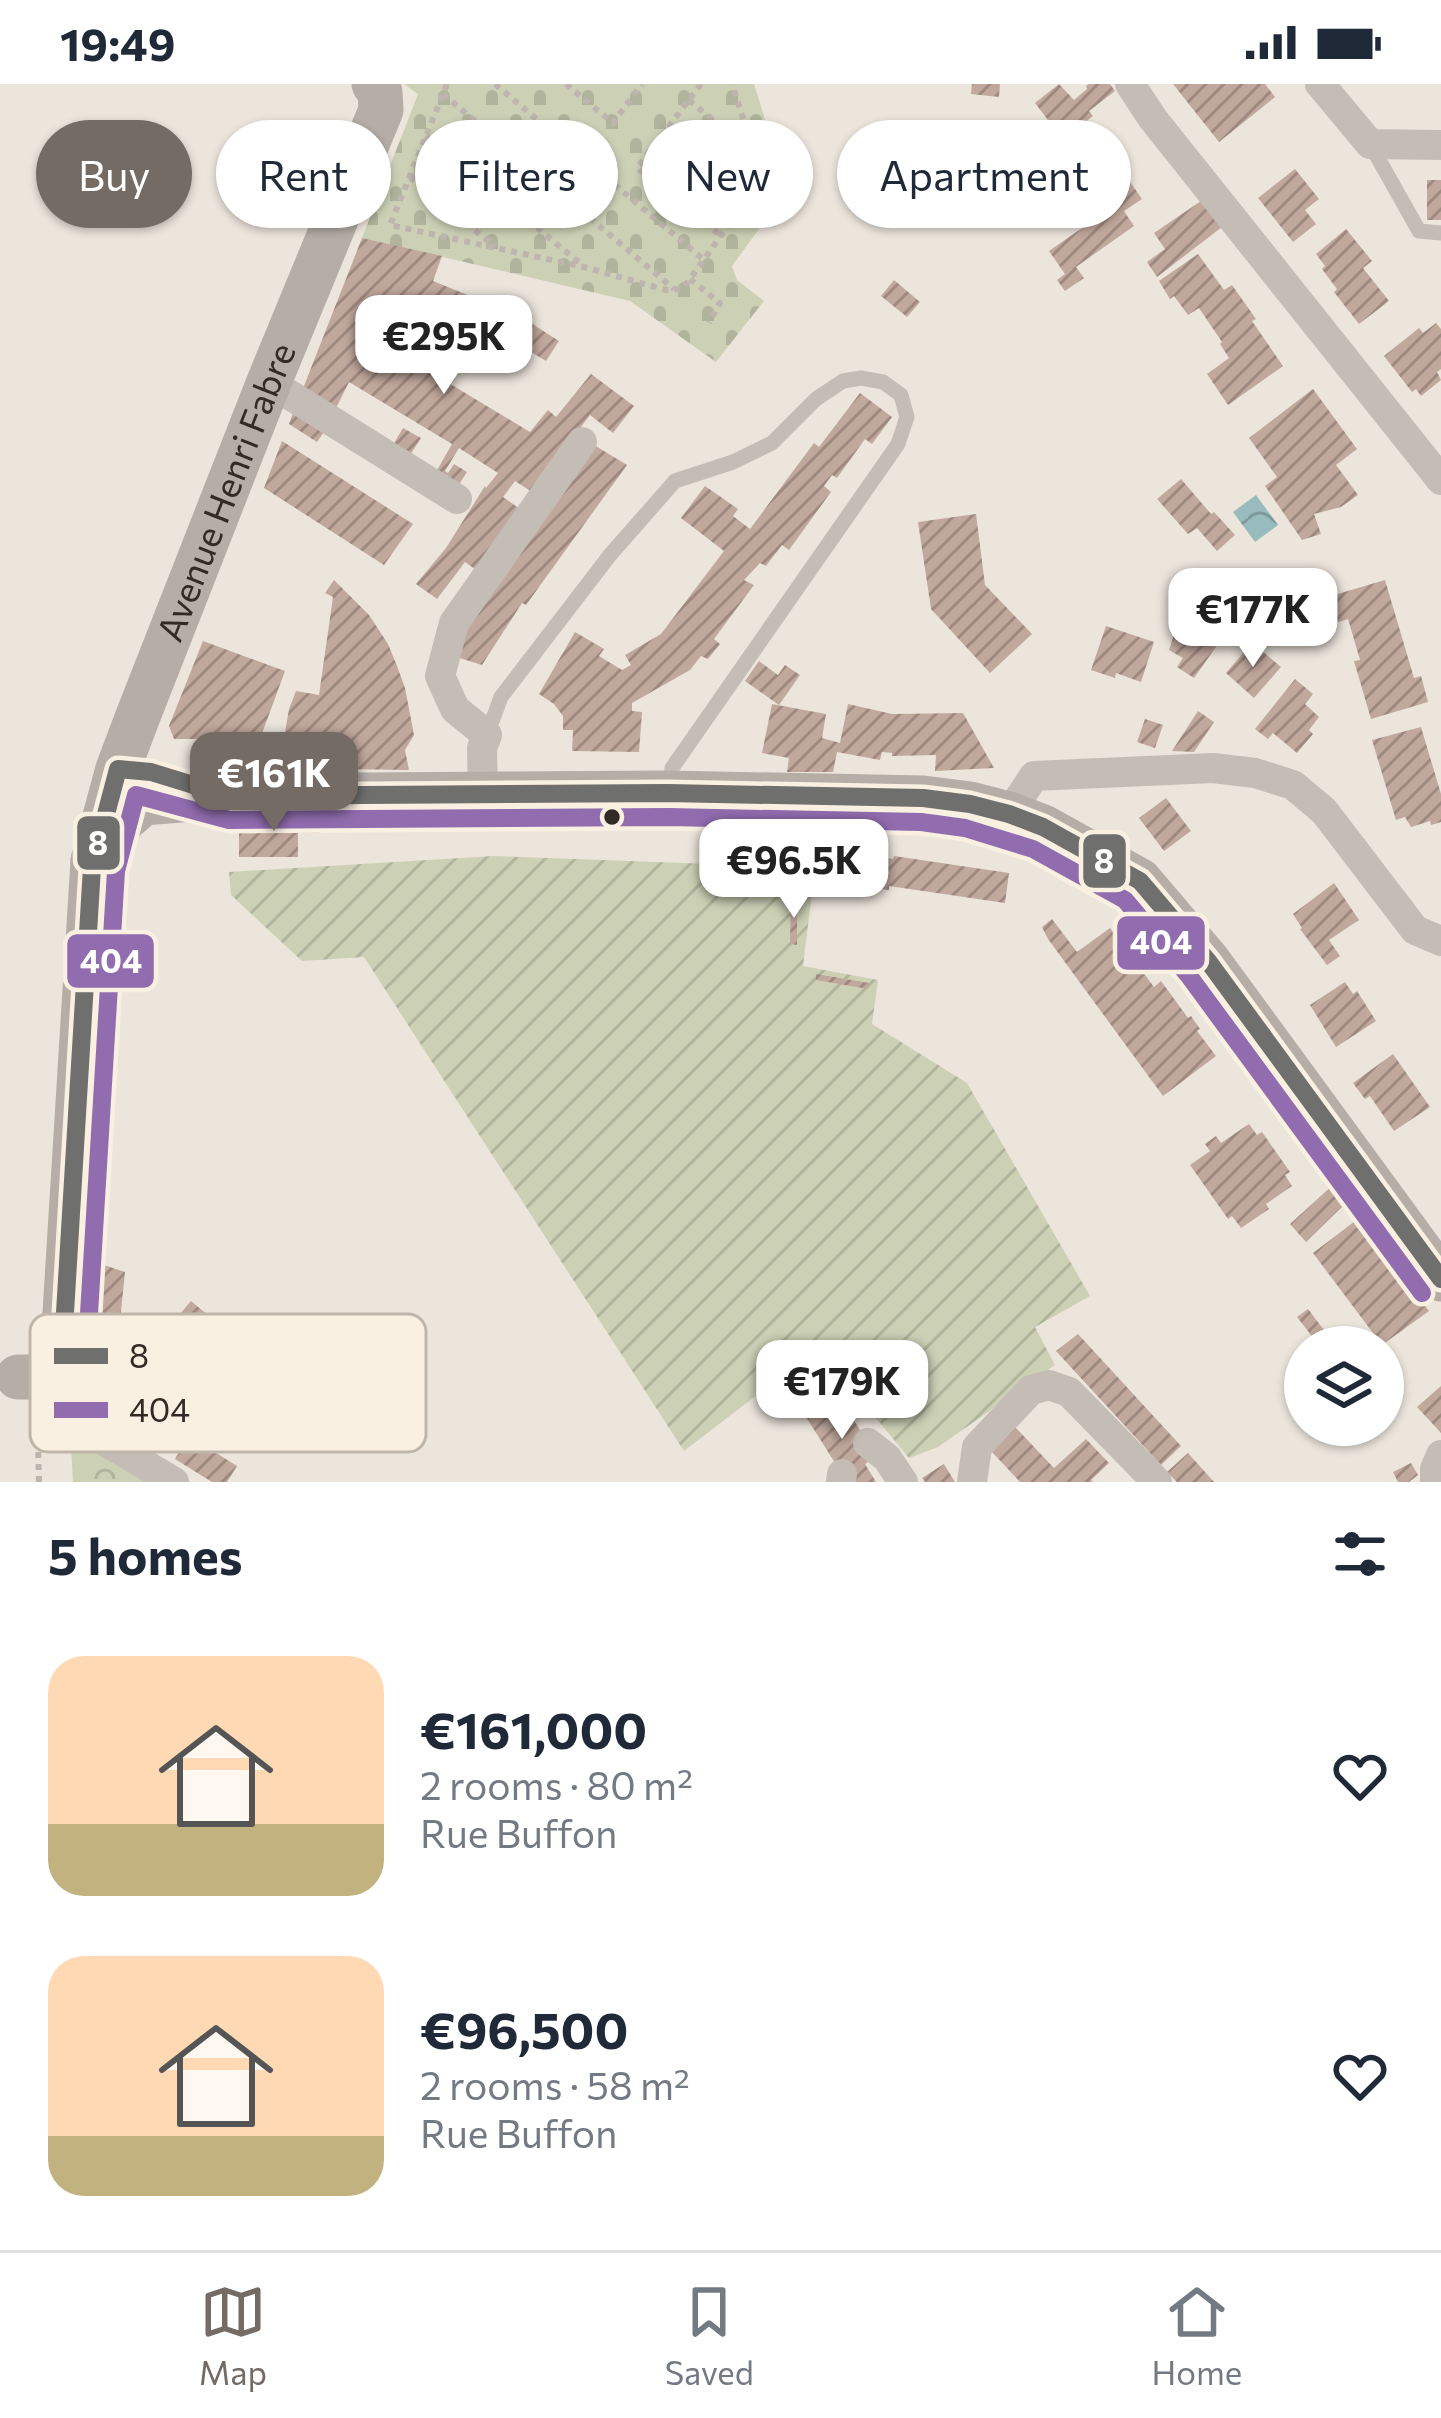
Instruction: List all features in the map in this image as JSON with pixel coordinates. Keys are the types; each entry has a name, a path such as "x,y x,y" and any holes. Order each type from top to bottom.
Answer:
{"street":[{"name":"Avenue Henri Fabre","path":"65,1314 93,861 118,770 381,110 380,92 374,84"},
{"path":"1130,84 1441,480"},
{"path":"1320,84 1370,144 1441,146"},
{"path":"269,382 457,499"},
{"path":"483,796 482,748 487,735 455,709 440,676 454,623 582,442"},
{"path":"1009,814 1034,776 1213,768 1255,773 1293,785 1324,811 1415,930 1441,941"},
{"path":"118,770 151,772 229,796"},
{"path":"93,861 112,830 142,803 229,796 923,797 1009,814 1140,881 1208,962 1441,1279"},
{"path":"972,1482 977,1447 1031,1390 1049,1385 1069,1392 1157,1482"},
{"path":"868,1443 887,1458 903,1482"},
{"path":"124,1452 174,1482"},
{"path":"1435,1482 1441,1455"}],"lane":[{"path":"1370,144 1419,231 1441,233"},
{"path":"487,735 502,697 610,555 675,481 772,443 843,381 883,382 902,395 907,417 898,443 672,768 668,794"}],"path":[{"path":"432,120 447,84"},
{"path":"496,84 704,260"},
{"path":"566,84 614,123 642,84"},
{"path":"673,120 701,84"},
{"path":"732,84 744,120"},
{"path":"443,94 674,289"},
{"path":"688,100 712,120"},
{"path":"415,164 390,225 666,290 682,289 727,228"},
{"path":"410,177 499,250"},
{"path":"537,228 584,267"},
{"path":"711,228 721,236"},
{"path":"690,279 720,303 709,322"},
{"path":"38,1452 39,1482"}],"green space":[{"path":"404,84 754,84 765,120 642,120 642,228 760,228 732,266 737,280 764,301 716,362 630,301 362,238 366,228 391,228 391,163 418,94"},
{"path":"494,856 815,868 803,966 878,980 872,1024 967,1083 1090,1296 1035,1327 1055,1365 938,1447 909,1458 818,1348 684,1451 364,957 302,961 231,895 229,872"},
{"path":"71,1452 107,1452 160,1482 73,1482"}],"water":[{"path":"1256,495 1278,525 1255,542 1233,512"}],"building":[{"path":"972,84 1000,84 999,97 971,94"},
{"path":"1059,84 1074,100 1089,84 1110,84 1115,91 1089,111 1093,116 1088,120 1048,120 1035,103"},
{"path":"1173,84 1265,84 1275,97 1219,142"},
{"path":"1295,169 1319,199 1305,210 1316,224 1293,242 1258,198"},
{"path":"1427,180 1441,180 1441,220 1427,220"},
{"path":"1131,183 1142,199 1131,206"},
{"path":"1201,201 1222,227 1157,277 1147,262 1165,249 1154,233"},
{"path":"1131,222 1134,226 1076,267 1084,278 1065,291 1057,280 1065,274 1049,251 1082,228 1131,228"},
{"path":"1346,229 1372,261 1363,268 1389,301 1359,324 1334,292 1337,289 1316,254"},
{"path":"362,238 442,256 433,281 470,296 455,330 377,299 364,332 530,432 548,410 556,417 591,374 634,406 613,433 590,415 532,492 515,481 503,497 520,509 479,572 465,562 437,599 416,584 498,473 459,448 445,471 454,464 467,472 458,486 436,472 452,444 349,382 335,410 302,391"},
{"path":"1198,254 1224,290 1232,285 1283,366 1228,405 1207,374 1229,358 1222,342 1199,308 1188,315 1159,281"},
{"path":"894,280 920,302 907,317 881,296"},
{"path":"504,306 559,341 546,361 490,327"},
{"path":"1436,323 1441,329 1441,369 1437,372 1441,380 1421,396 1416,389 1412,392 1384,356 1419,328 1423,333"},
{"path":"1313,389 1357,449 1336,465 1358,495 1341,507 1314,514 1321,534 1302,540 1265,486 1277,477 1249,438"},
{"path":"860,393 892,417 872,444 865,439 837,478 832,475 824,486 831,492 789,550 782,545 766,566 760,563 744,580 754,585 714,639 720,644 708,659 701,656 690,670 632,703 632,711 642,712 639,752 572,751 573,730 563,730 563,716 539,694 575,632 604,649 599,656 622,670 631,665 625,655 661,634 724,551 681,518 705,486 738,509 733,516 750,529 814,443 819,447"},
{"path":"293,413 324,432 317,442 289,424"},
{"path":"403,428 421,438 410,455 393,445"},
{"path":"282,441 413,524 384,565 264,488"},
{"path":"594,445 627,465 526,605 522,603 482,665 453,656 460,628"},
{"path":"1181,479 1235,535 1217,551 1197,528 1188,534 1157,499"},
{"path":"976,514 985,585 1032,634 990,673 931,609 918,522"},
{"path":"334,580 369,615 397,666 414,735 405,750 409,770 338,769 340,756 283,744 296,691 319,695 333,597 325,593"},
{"path":"1385,580 1414,678 1421,676 1428,702 1371,719 1348,619 1332,624 1324,598"},
{"path":"1225,581 1248,609 1235,620 1212,593"},
{"path":"1204,615 1228,630 1194,678 1177,667 1183,658 1169,650 1176,629 1190,637"},
{"path":"1106,626 1154,642 1141,682 1091,670"},
{"path":"1256,638 1261,642 1256,646 1281,667 1254,698 1226,673"},
{"path":"203,641 285,671 260,739 174,739 169,726"},
{"path":"759,661 778,675 785,665 800,675 779,705 745,681"},
{"path":"1295,679 1313,694 1305,704 1319,717 1309,730 1313,734 1297,753 1273,733 1268,739 1255,729"},
{"path":"772,704 826,714 822,738 840,743 848,704 892,714 963,713 994,768 935,771 936,755 882,752 880,760 837,752 833,772 787,772 789,758 762,753"},
{"path":"1198,711 1214,722 1194,752 1172,751"},
{"path":"1145,719 1163,725 1155,748 1137,742"},
{"path":"1421,727 1441,794 1441,822 1411,827 1405,817 1396,820 1372,740"},
{"path":"1166,798 1191,831 1164,851 1139,818"},
{"path":"321,814 320,833 298,833 298,857 239,857 239,815"},
{"path":"837,851 1009,873 1005,903 833,883"},
{"path":"1334,883 1359,920 1329,940 1340,956 1327,965 1293,914"},
{"path":"791,896 797,897 797,945 790,944"},
{"path":"1052,919 1077,952 1110,928 1154,987 1161,981 1191,1016 1216,1056 1163,1096 1048,939 1042,927"},
{"path":"816,974 869,983 868,989 816,980"},
{"path":"1345,982 1353,994 1357,991 1376,1021 1336,1047 1310,1005"},
{"path":"1393,1054 1430,1107 1394,1131 1370,1096 1365,1099 1353,1083"},
{"path":"1249,1124 1257,1135 1262,1132 1290,1172 1285,1175 1292,1186 1241,1228 1232,1216 1228,1219 1190,1165 1210,1151 1205,1144 1216,1136 1221,1143"},
{"path":"1334,1184 1347,1202 1306,1242 1290,1224"},
{"path":"88,1191 106,1193 104,1223 86,1221"},
{"path":"1359,1218 1429,1311 1404,1329 1368,1326 1313,1253"},
{"path":"83,1258 125,1272 121,1314 77,1314"},
{"path":"191,1301 207,1314 180,1314"},
{"path":"1308,1309 1321,1326 1304,1326 1297,1317"},
{"path":"1078,1334 1181,1446 1161,1465 1056,1351"},
{"path":"1441,1386 1441,1433 1417,1407"},
{"path":"821,1396 841,1426 853,1419 877,1456 865,1464 876,1482 847,1482 801,1409"},
{"path":"1015,1427 1054,1468 1086,1439 1109,1463 1093,1482 1020,1482 991,1451"},
{"path":"179,1452 215,1452 237,1466 227,1482 212,1482 175,1459"},
{"path":"1188,1453 1214,1482 1177,1482 1167,1472"},
{"path":"1411,1463 1418,1475 1409,1482 1398,1482 1393,1472"},
{"path":"944,1464 955,1482 925,1482 922,1478"}],"transit line":[{"name":"8","path":"65,1314 92,867 118,769 151,772 229,796 668,793 923,798 970,804 1043,827 1140,881 1208,961 1441,1279"},
{"name":"404","path":"89,1314 116,871 136,795 229,820 668,817 921,822 965,828 1033,849 1125,900 1189,976 1422,1293"}]}
